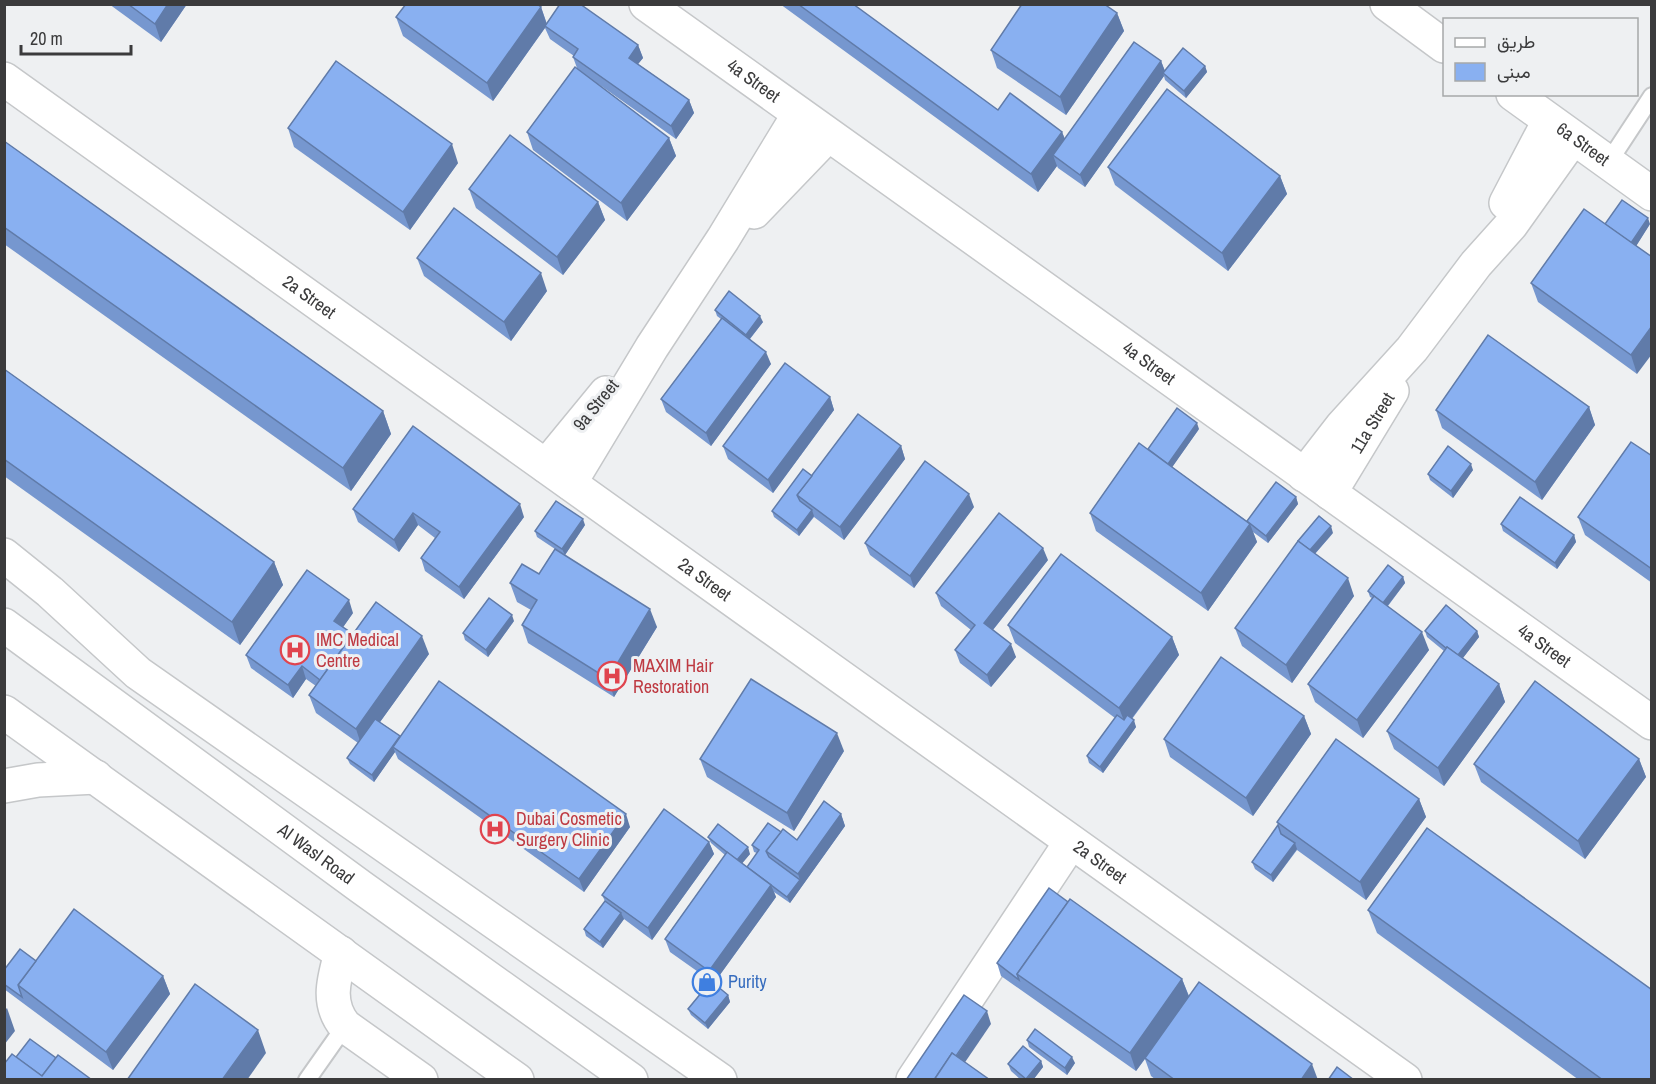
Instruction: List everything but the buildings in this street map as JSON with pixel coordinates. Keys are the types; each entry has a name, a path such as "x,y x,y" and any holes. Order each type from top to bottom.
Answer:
{"street":[{"name":"4a Street","path":"646,4 1652,723"},
{"path":"1387,4 1443,45"},
{"name":"2a Street","path":"4,79 1405,1080"},
{"name":"6a Street","path":"1516,96 1652,194"},
{"name":"9a Street","path":"558,475 652,347 723,239 800,114"},
{"name":"11a Street","path":"1317,484 1364,399 1412,349 1476,264 1511,225 1561,129"},
{"name":"9a Street","path":"723,239 781,187 828,135"},
{"path":"4,555 50,592 138,673 720,1080"},
{"name":"Al Wasl Road","path":"4,625 361,887 632,1080"},
{"path":"4,712 517,1080"},
{"path":"4,786 38,780 96,777"},
{"path":"913,1080 1071,842"},
{"path":"341,953 332,985 332,997 339,1018 345,1026 421,1080"}],"lane":[{"path":"1608,163 1652,96"},
{"path":"307,1080 345,1026"}],"place":[{"name":"IMC Medical Centre","path":"295,650"},
{"name":"MAXIM Hair Restoration","path":"612,676"},
{"name":"Dubai Cosmetic Surgery Clinic","path":"495,829"},
{"name":"Purity","path":"707,982"}]}
